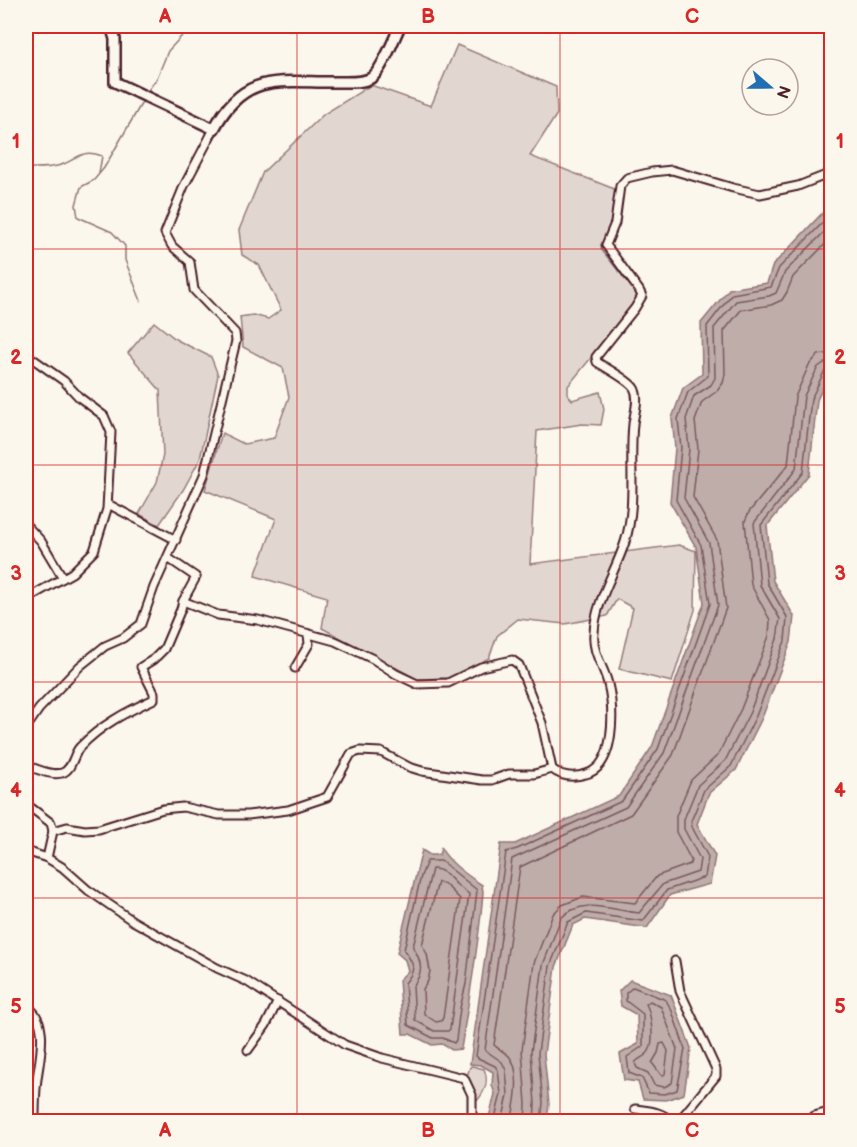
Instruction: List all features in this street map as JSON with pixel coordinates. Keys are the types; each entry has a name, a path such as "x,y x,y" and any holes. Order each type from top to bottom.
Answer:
{"main road":[{"path":"111,26 116,39 115,82 214,129 224,110 241,93 253,87 277,82 352,82 369,79 377,72 400,26"}],"street":[{"path":"26,728 39,709 80,666 105,646 123,638 141,624 154,587 204,475 237,341 235,333 194,290 189,262 172,246 165,233 184,186 214,129"},
{"path":"183,601 218,615 258,620 346,645 417,684 448,683 462,678 472,670 512,660 519,665 542,723 552,769 560,775 572,777 589,774 597,769 605,758 612,722 608,682 596,655 593,632 609,580 626,540 631,508 630,448 637,397 634,387 597,362 596,357 642,297 606,245 615,223 620,186 627,178 672,170 760,194 798,186 826,175 831,169"},
{"path":"26,354 64,381 107,421 111,432 108,504 105,522 94,551 72,573 26,599"},
{"path":"108,504 176,540"},
{"path":"26,525 41,542 63,578"},
{"path":"26,766 49,773 63,772 69,767 78,750 100,728 154,699 154,693 141,667 164,649 195,577 168,558"},
{"path":"294,668 309,644 308,634"},
{"path":"53,831 68,827 85,830 99,829 163,809 183,807 219,814 248,815 288,810 327,797 351,754 360,751 381,752 409,767 431,773 482,780 492,780 509,774 534,774 552,769"},
{"path":"26,804 51,823 53,831 47,858"},
{"path":"26,850 63,867 88,890 133,921 217,968 246,981 345,1045 382,1058 464,1078 472,1095 472,1122"},
{"path":"675,961 680,991 716,1069 716,1076 678,1122"},
{"path":"248,1050 266,1025 278,1001"},
{"path":"26,1005 41,1025 41,1062 37,1079 34,1122"},
{"path":"635,1108 658,1112 667,1116 672,1122"},
{"path":"812,1122 814,1116 831,1112"}],"shaded area":[{"path":"457,45 556,87 557,114 530,156 622,192 601,249 640,298 568,386 568,395 572,400 600,392 604,409 601,425 582,424 537,431 530,564 679,545 696,551 695,610 672,682 619,669 633,608 617,599 607,616 565,624 518,619 497,636 489,658 450,678 417,679 322,628 327,597 255,576 276,519 205,490 222,433 244,444 274,438 289,397 283,368 243,347 240,317 253,315 268,319 281,310 259,265 242,255 239,230 263,172 324,114 371,85 431,106"},
{"path":"154,322 177,340 211,357 218,375 200,459 183,490 159,525 139,514 157,482 163,455 160,390 128,353"},
{"path":"472,1066 484,1069 486,1078 484,1090 476,1102 473,1088 466,1079"}],"water":[{"path":"831,204 831,370 817,400 809,474 767,526 773,581 794,616 791,642 762,718 736,770 709,793 697,824 715,856 710,884 670,895 647,928 585,919 573,925 556,967 544,1054 549,1104 547,1121 488,1121 495,1094 492,1085 493,1072 481,1065 470,1064 501,844 515,844 619,796 652,747 704,603 696,547 670,502 675,448 672,418 683,388 702,374 701,323 729,289 767,283 773,265"},
{"path":"441,848 454,864 482,885 483,892 461,1049 452,1050 442,1044 432,1045 410,1034 403,1034 399,980 408,971 405,960 397,953 422,850 430,855 439,855"},
{"path":"630,980 671,995 691,1048 684,1094 666,1100 643,1099 638,1082 624,1080 620,1054 638,1044 637,1015 621,1006 619,991"}],"waterway":[{"path":"173,26 182,31"},
{"path":"147,92 157,78 168,51 191,26"},
{"path":"281,26 292,31"},
{"path":"141,301 125,260 125,246 112,232 78,217 76,205 81,187 94,180 104,168 144,99"},
{"path":"26,168 57,166 90,153 102,156 99,173"}]}
